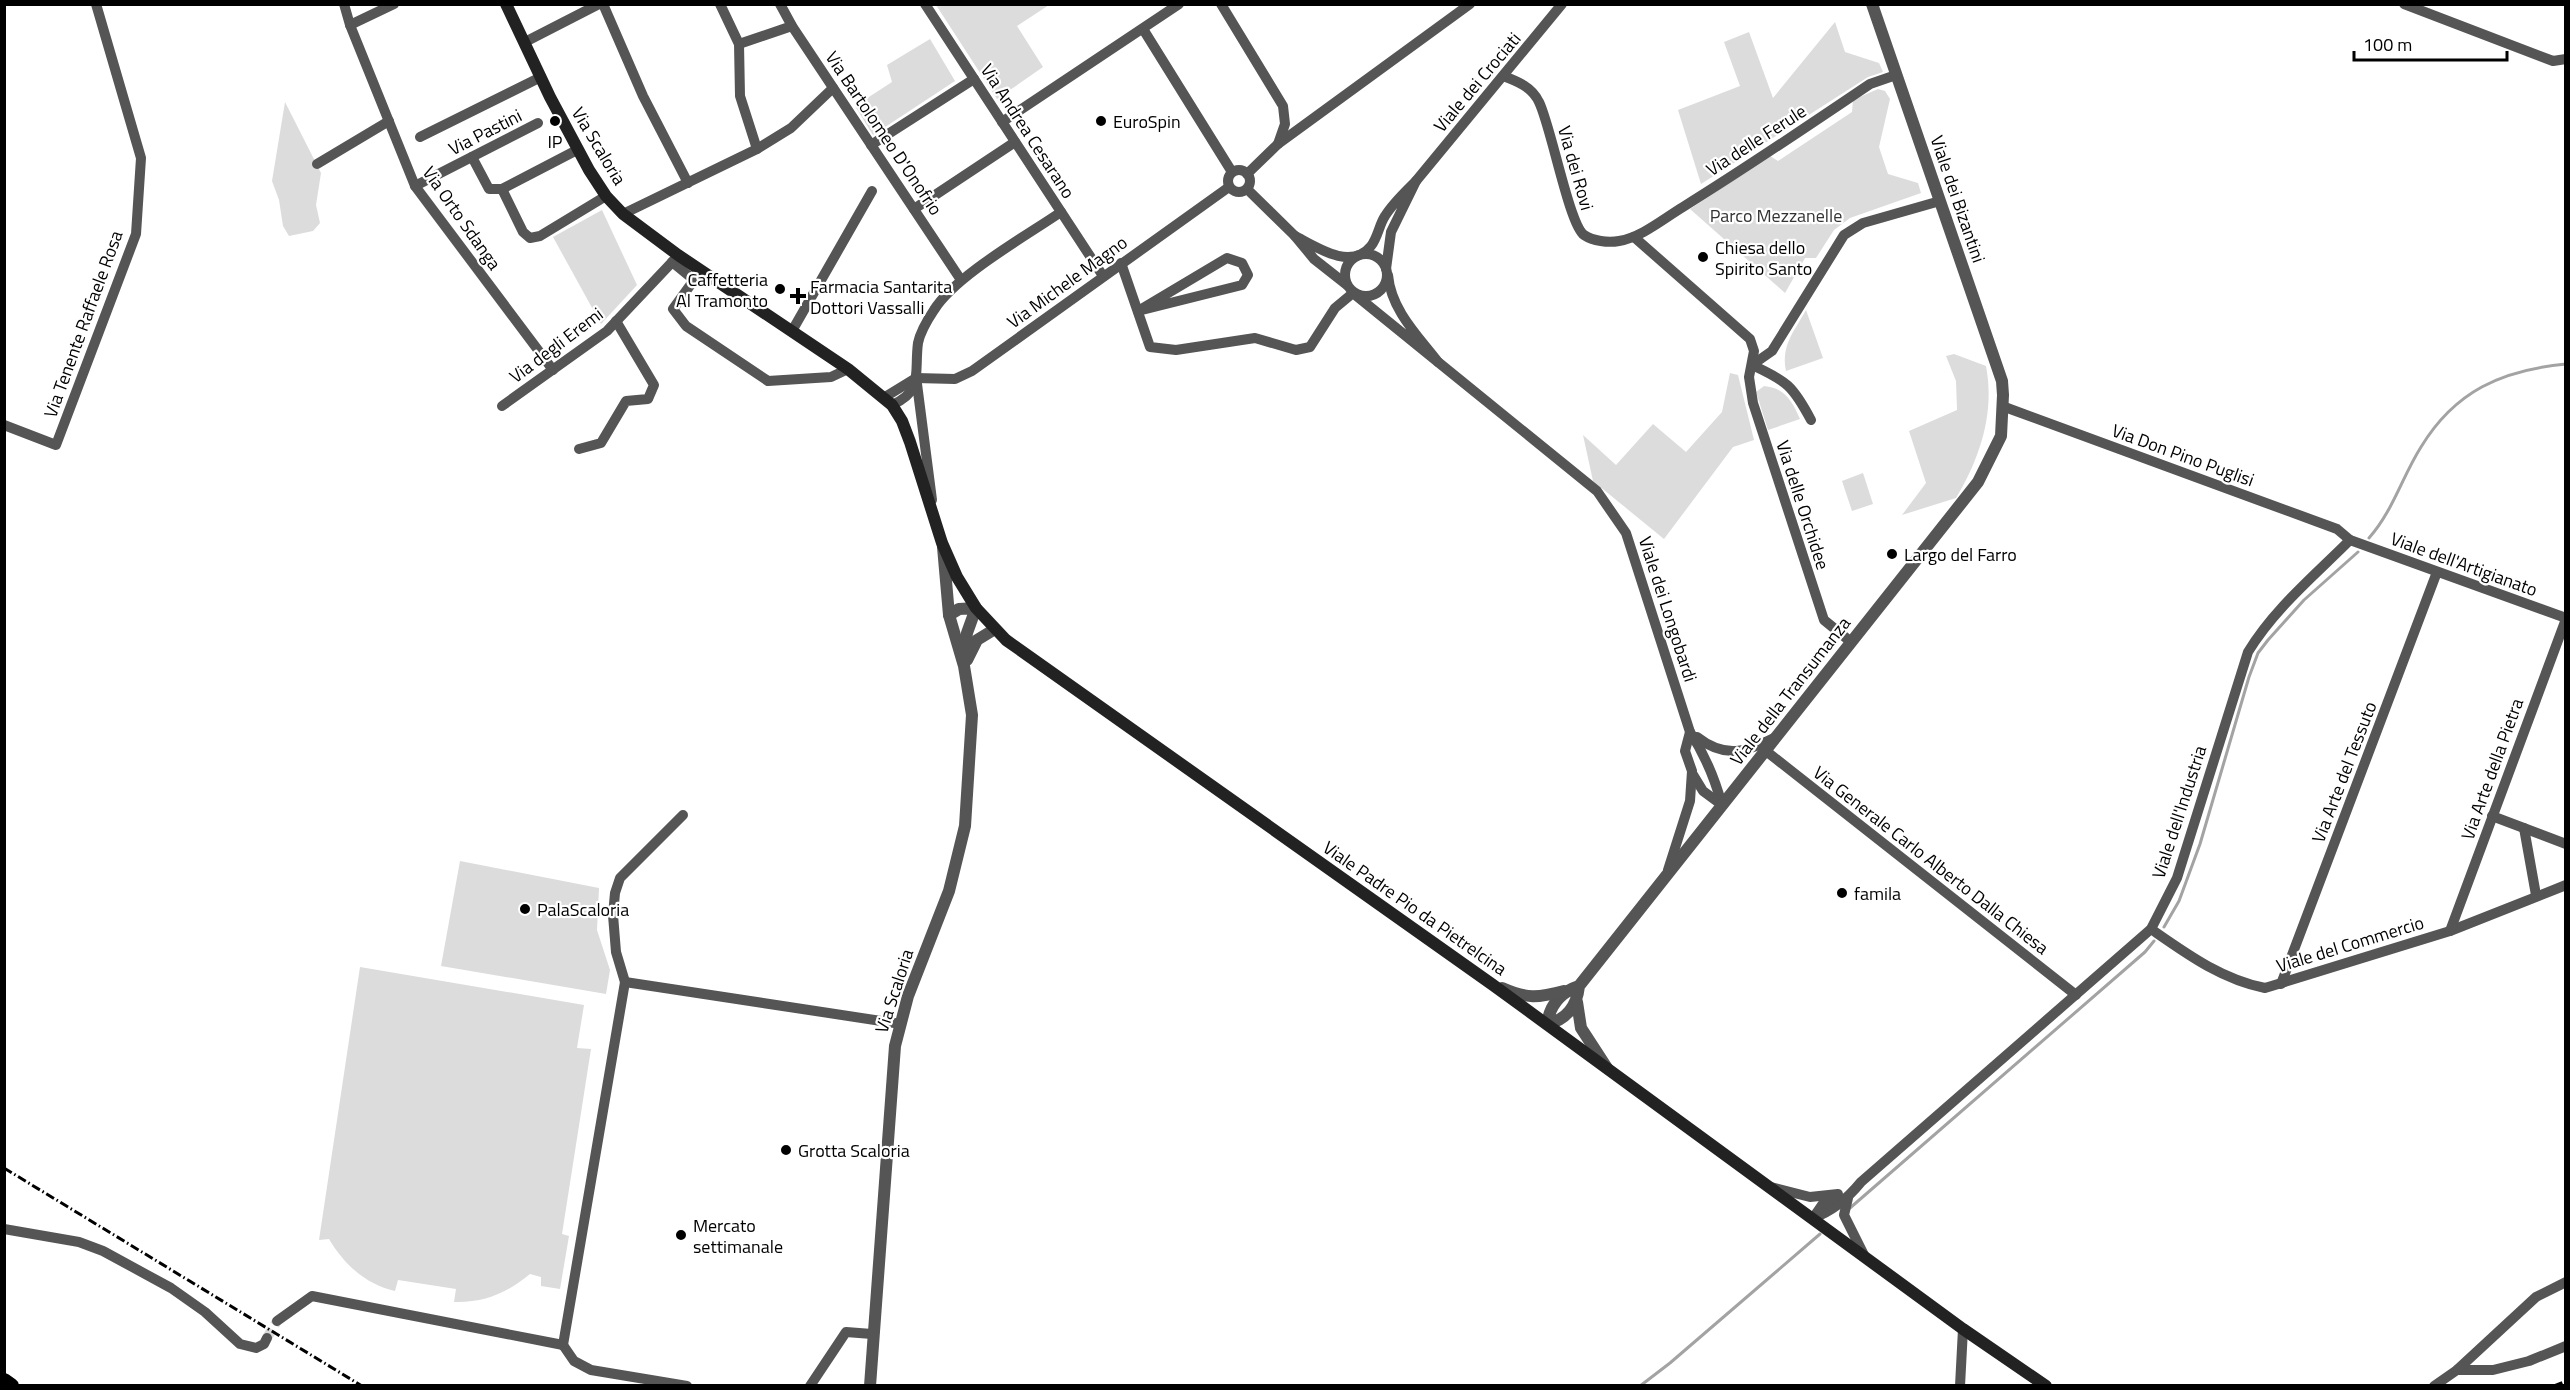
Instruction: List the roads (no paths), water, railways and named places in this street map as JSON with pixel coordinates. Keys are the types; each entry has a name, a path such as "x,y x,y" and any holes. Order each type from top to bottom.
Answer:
{"highway":[{"path":"4,1381 11,1386"}],"main road":[{"name":"Via Scaloria","path":"506,4 577,150 606,196 623,214 675,259 792,331 848,369 888,401 902,421 932,506 942,543 957,577 976,608 995,629"},
{"name":"Viale Padre Pio da Pietrelcina","path":"995,629 1018,649 1493,985 1963,1329 2046,1386"}],"street":[{"name":"Via Tenente Raffaele Rosa","path":"4,425 56,445 136,234 141,158 128,120 96,4"},
{"name":"Via Orto Sdanga","path":"344,4 350,25 415,186 553,370"},
{"path":"350,25 394,4"},
{"path":"525,42 601,4 643,96 688,183"},
{"path":"720,4 739,45 740,96 757,149"},
{"name":"Via Bartolomeo D'Onofrio","path":"780,4 792,26 962,280"},
{"name":"Via Andrea Cesarano","path":"925,4 1103,276"},
{"path":"1002,122 1179,4"},
{"path":"1221,4 1283,106 1285,124 1278,144"},
{"path":"1247,174 1278,144 1470,4"},
{"name":"Viale dei Crociati","path":"1350,289 1345,279 1346,267 1372,245 1384,218 1562,4"},
{"name":"Viale dei Bizantini","path":"1872,4 2002,381 2002,406"},
{"path":"2404,4 2553,61 2565,59"},
{"path":"739,45 792,26"},
{"path":"1143,28 1232,172"},
{"name":"Via delle Ferule","path":"1634,237 1870,84 1896,75"},
{"name":"Via dei Rovi","path":"1503,76 1523,83 1539,100 1560,166 1574,222 1582,234 1596,240 1617,242 1634,237"},
{"path":"420,137 540,77"},
{"path":"871,145 974,79"},
{"path":"623,214 757,149 791,128 833,88"},
{"path":"317,164 388,121"},
{"name":"Via Pastini","path":"415,186 538,123"},
{"path":"914,209 1015,142"},
{"path":"472,157 489,189 502,189 577,150"},
{"path":"1240,170 1247,174 1250,183 1247,189 1237,192 1229,187 1227,180 1232,172 1240,170"},
{"name":"Viale dei Crociati","path":"1387,272 1391,232 1416,181"},
{"name":"Via Michele Magno","path":"916,378 956,379 972,371 1229,187"},
{"path":"502,189 523,232 530,237 540,236 606,196"},
{"path":"1247,189 1295,236 1314,259 1350,289 1366,297 1378,293 1383,288 1387,272 1378,258 1366,254 1336,256 1295,236"},
{"path":"792,331 872,191"},
{"path":"1811,420 1798,395 1782,379 1752,365 1772,351 1844,235 1863,223 1940,201"},
{"name":"Via Scaloria","path":"932,506 925,432 916,378 919,340 935,308 962,280 1061,212"},
{"name":"Via delle Orchidee","path":"1634,237 1750,339 1754,351 1749,377 1753,403 1824,620 1851,642"},
{"path":"1227,258 1242,262 1248,275 1242,285 1138,311 1227,258"},
{"path":"675,259 694,280 673,309 686,326 768,381 831,377 848,369"},
{"name":"Via degli Eremi","path":"502,406 607,331 675,259"},
{"path":"1121,263 1150,347 1176,350 1255,338 1296,350 1310,347 1350,289"},
{"name":"Viale dei Longobardi","path":"1387,272 1389,286 1400,313 1438,362"},
{"name":"Viale dei Longobardi","path":"1350,289 1597,491 1626,533 1690,732 1715,780 1722,805"},
{"path":"579,449 601,443 626,401 648,399 654,385 616,321"},
{"path":"888,401 906,399 912,392 916,378"},
{"name":"Via Don Pino Puglisi","path":"2002,406 2337,529 2350,540"},
{"name":"Viale della Transumanza","path":"1579,986 1978,482 2001,436 2002,406"},
{"name":"Viale dell'Artigianato","path":"2350,540 2565,619"},
{"name":"Viale dell'Industria","path":"1814,1218 1826,1214 1843,1196 1862,1182 2151,929 2177,878 2248,652 2261,630 2350,540"},
{"name":"Via Scaloria","path":"870,1386 872,1334 895,1046 908,996 949,891 965,826 972,714 950,615 942,543"},
{"name":"Via Arte del Tessuto","path":"2281,984 2437,572"},
{"path":"950,615 959,609 976,608"},
{"name":"Via Scaloria","path":"963,666 967,633 976,608"},
{"name":"Via Arte della Pietra","path":"2450,930 2565,619"},
{"path":"963,666 977,640 995,629"},
{"path":"1690,732 1707,745 1727,752 1754,748 1776,737"},
{"name":"Viale dei Longobardi","path":"1690,732 1685,751 1692,771 1703,791 1722,805"},
{"name":"Via Generale Carlo Alberto Dalla Chiesa","path":"1766,751 2076,995"},
{"name":"Viale dei Longobardi","path":"1667,875 1690,801 1692,771"},
{"path":"683,815 620,878 615,893 613,915 616,952 625,982 564,1345 574,1361 591,1370 687,1386"},
{"path":"2492,816 2565,844"},
{"path":"2524,828 2536,895"},
{"name":"Viale del Commercio","path":"2151,929 2202,965 2265,988 2450,930 2565,885"},
{"path":"625,982 901,1024"},
{"path":"1493,985 1521,996 1540,997 1579,986 1577,1002 1581,1028 1608,1069"},
{"path":"1564,991 1549,1013 1547,1024 1560,1021 1577,1002"},
{"path":"1771,1187 1810,1197 1843,1196 1844,1215 1864,1255"},
{"path":"4,1229 79,1242 103,1251 171,1288 205,1312 240,1344 256,1348 264,1344 267,1338"},
{"path":"2434,1386 2457,1370 2536,1297 2565,1282"},
{"path":"277,1321 312,1296 564,1345"},
{"path":"1960,1386 1963,1329"},
{"path":"810,1386 846,1332 872,1334"},
{"path":"2457,1370 2493,1370 2529,1361 2565,1346"}],"waterway":[{"path":"2369,538 2385,517 2414,458 2434,428 2449,411 2482,387 2501,378 2543,367 2566,364"},
{"path":"2164,927 2179,901 2200,844 2258,653 2304,600 2358,552"},
{"path":"1850,1208 2145,952 2154,941"},
{"path":"1640,1386 1820,1234"}],"tunnel":[{"path":"267,1338 277,1321"}],"railway":[{"path":"4,1168 362,1386"},
{"path":"2554,1386 2566,1381"}],"place":[{"name":"IP","path":"555,121"},
{"name":"EuroSpin","path":"1101,121"},
{"name":"Chiesa dello Spirito Santo","path":"1703,257"},
{"name":"Caffetteria Al Tramonto","path":"780,289"},
{"name":"Farmacia Santarita Dottori Vassalli","path":"798,296"},
{"name":"Largo del Farro","path":"1892,554"},
{"name":"famila","path":"1842,893"},
{"name":"PalaScaloria","path":"525,909"},
{"name":"Grotta Scaloria","path":"786,1150"},
{"name":"Mercato settimanale","path":"681,1235"}],"park label":[{"name":"Parco Mezzanelle","path":"1776,215"}]}
